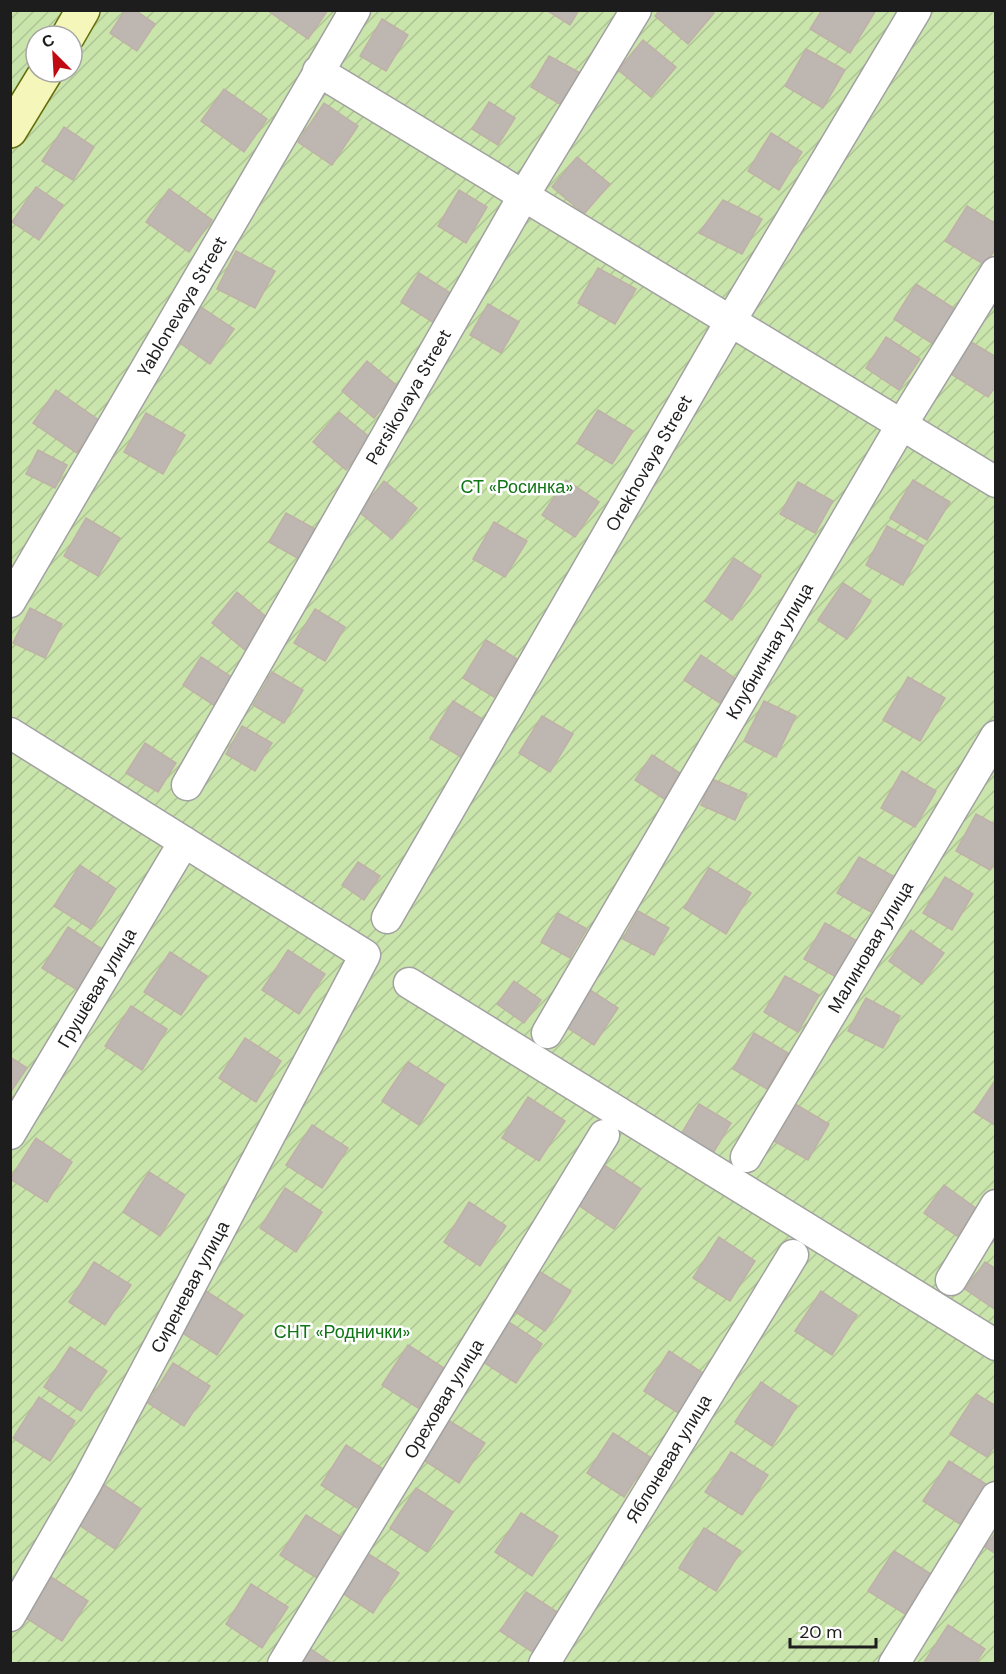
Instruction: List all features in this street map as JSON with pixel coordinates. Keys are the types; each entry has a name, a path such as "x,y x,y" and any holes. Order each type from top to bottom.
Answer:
{"street":[{"path":"75,24 84,10"},
{"name":"Yablonevaya Street","path":"10,602 355,10"},
{"name":"Persikovaya Street","path":"187,785 524,195 636,10"},
{"name":"Orekhovaya Street","path":"387,918 730,322 916,10"},
{"path":"318,71 996,482"},
{"path":"10,131 39,84"},
{"name":"Клубничная улица","path":"547,1033 902,424 996,272"},
{"path":"10,733 184,842"},
{"name":"Малиновая улица","path":"746,1157 996,736"},
{"name":"Сиреневая улица","path":"10,1616 86,1484 365,955 184,842"},
{"name":"Грушёвая улица","path":"10,1134 184,842"},
{"path":"410,983 996,1345"},
{"name":"Ореховая улица","path":"284,1664 604,1135"},
{"path":"951,1280 996,1205"},
{"name":"Яблоневая улица","path":"544,1664 793,1255"},
{"path":"894,1664 996,1497"}],"green space":[{"name":"СТ «Росинка»","path":"11,11 995,11 995,1663 11,1664"}],"building":[{"path":"125,10 135,10 155,24 137,51 110,33"},
{"path":"267,10 328,10 308,39"},
{"path":"546,10 579,10 570,25"},
{"path":"660,10 710,10 714,13 688,44 655,16"},
{"path":"822,10 876,10 850,53 810,29"},
{"path":"382,19 408,35 386,71 360,56"},
{"path":"643,40 676,67 651,97 618,70"},
{"path":"806,49 845,70 823,108 785,86"},
{"path":"549,56 584,75 565,107 531,87"},
{"path":"224,89 267,119 244,152 201,121"},
{"path":"489,102 515,118 498,145 472,129"},
{"path":"324,103 358,126 332,165 298,142"},
{"path":"64,127 94,147 73,180 42,161"},
{"path":"771,133 802,152 779,190 748,171"},
{"path":"577,157 610,184 584,214 552,187"},
{"path":"36,187 63,205 39,240 12,222"},
{"path":"169,189 212,220 189,252 146,222"},
{"path":"459,190 487,207 466,243 438,226"},
{"path":"723,200 762,219 742,254 699,233"},
{"path":"967,206 996,224 996,248 985,265 945,241"},
{"path":"236,251 275,271 255,308 217,289"},
{"path":"598,268 636,289 615,324 578,303"},
{"path":"419,273 452,294 434,323 401,302"},
{"path":"916,284 955,309 933,344 894,319"},
{"path":"488,304 519,322 501,353 470,335"},
{"path":"201,307 234,329 210,364 177,341"},
{"path":"886,337 920,359 899,390 866,368"},
{"path":"971,342 996,357 996,386 988,397 951,374"},
{"path":"367,361 400,388 374,418 342,391"},
{"path":"56,390 100,421 77,453 33,423"},
{"path":"598,410 633,431 612,464 577,443"},
{"path":"339,412 372,439 346,470 313,442"},
{"path":"146,413 185,435 163,474 124,452"},
{"path":"38,450 67,465 55,488 26,474"},
{"path":"566,480 599,502 575,537 542,515"},
{"path":"913,480 950,502 927,540 890,518"},
{"path":"384,481 417,508 392,539 359,512"},
{"path":"798,482 833,501 815,533 780,514"},
{"path":"286,513 317,530 299,559 269,542"},
{"path":"86,518 120,538 98,576 64,556"},
{"path":"494,522 527,541 505,577 473,559"},
{"path":"887,526 924,546 903,585 866,565"},
{"path":"734,558 761,576 732,620 705,601"},
{"path":"843,583 871,601 847,639 818,620"},
{"path":"237,592 270,620 245,650 212,623"},
{"path":"30,608 62,624 45,658 13,643"},
{"path":"315,609 345,627 325,661 294,643"},
{"path":"486,640 517,659 494,697 463,678"},
{"path":"701,655 736,679 720,703 684,680"},
{"path":"201,657 233,678 215,706 183,685"},
{"path":"272,672 303,690 284,723 253,705"},
{"path":"908,677 945,698 920,741 883,720"},
{"path":"453,701 484,720 461,757 430,738"},
{"path":"764,701 796,716 776,757 744,741"},
{"path":"542,716 573,734 550,772 519,753"},
{"path":"242,726 272,743 255,771 226,754"},
{"path":"145,743 176,763 158,792 126,773"},
{"path":"652,755 683,775 666,800 635,780"},
{"path":"902,771 936,791 915,827 881,808"},
{"path":"712,779 747,794 735,820 701,805"},
{"path":"976,814 996,825 996,860 990,870 956,851"},
{"path":"859,857 893,876 871,912 837,893"},
{"path":"358,862 380,876 364,900 342,885"},
{"path":"80,865 116,889 91,929 54,906"},
{"path":"709,868 751,893 726,934 684,908"},
{"path":"945,877 973,894 952,930 923,913"},
{"path":"638,911 669,928 654,955 623,939"},
{"path":"558,913 587,929 570,958 541,942"},
{"path":"825,923 859,942 838,978 804,959"},
{"path":"68,927 105,951 79,991 42,968"},
{"path":"911,930 944,953 922,984 889,961"},
{"path":"288,950 325,974 299,1014 262,990"},
{"path":"170,952 207,976 181,1015 144,992"},
{"path":"785,976 819,995 798,1032 764,1012"},
{"path":"514,981 541,1000 524,1023 497,1004"},
{"path":"587,988 618,1008 594,1045 563,1025"},
{"path":"866,998 900,1016 883,1048 848,1031"},
{"path":"131,1006 167,1029 142,1070 105,1046"},
{"path":"754,1033 788,1053 767,1089 733,1069"},
{"path":"245,1038 281,1061 256,1102 219,1078"},
{"path":"10,1057 27,1068 10,1093"},
{"path":"408,1062 445,1085 419,1125 382,1101"},
{"path":"996,1079 996,1126 974,1112"},
{"path":"528,1097 565,1121 539,1161 502,1138"},
{"path":"699,1104 731,1123 709,1160 677,1141"},
{"path":"795,1104 829,1124 808,1160 774,1141"},
{"path":"312,1125 348,1148 322,1188 286,1165"},
{"path":"36,1138 72,1162 47,1202 10,1179"},
{"path":"604,1165 641,1189 614,1229 578,1205"},
{"path":"149,1172 185,1195 160,1236 123,1212"},
{"path":"944,1185 977,1209 957,1236 924,1213"},
{"path":"285,1188 322,1212 296,1252 260,1228"},
{"path":"469,1202 506,1226 480,1266 444,1242"},
{"path":"719,1237 755,1261 730,1301 693,1278"},
{"path":"94,1262 131,1285 105,1325 69,1302"},
{"path":"985,1262 996,1269 996,1310 965,1289"},
{"path":"534,1268 571,1291 545,1331 508,1307"},
{"path":"206,1291 243,1315 217,1355 181,1332"},
{"path":"821,1291 857,1315 832,1355 795,1331"},
{"path":"506,1320 542,1344 516,1383 480,1360"},
{"path":"408,1345 444,1368 418,1408 382,1385"},
{"path":"70,1347 107,1371 81,1411 44,1387"},
{"path":"669,1351 706,1375 680,1414 644,1391"},
{"path":"173,1363 210,1386 184,1426 148,1403"},
{"path":"761,1382 797,1406 772,1446 735,1422"},
{"path":"976,1394 996,1406 996,1444 987,1457 950,1434"},
{"path":"39,1397 75,1421 50,1461 13,1438"},
{"path":"448,1420 485,1443 459,1483 422,1459"},
{"path":"613,1433 650,1457 624,1497 587,1473"},
{"path":"346,1445 383,1469 357,1508 321,1485"},
{"path":"731,1452 768,1475 742,1515 705,1492"},
{"path":"949,1461 986,1484 960,1524 923,1501"},
{"path":"104,1485 141,1509 115,1549 79,1525"},
{"path":"416,1488 453,1512 427,1552 390,1528"},
{"path":"521,1513 558,1536 532,1576 495,1552"},
{"path":"306,1515 343,1538 317,1578 280,1555"},
{"path":"704,1528 741,1551 716,1591 679,1568"},
{"path":"996,1532 996,1554 985,1547"},
{"path":"362,1550 399,1573 373,1613 336,1589"},
{"path":"894,1551 931,1574 905,1614 868,1591"},
{"path":"51,1577 88,1601 62,1641 26,1618"},
{"path":"251,1584 288,1607 262,1648 226,1624"},
{"path":"526,1592 562,1615 537,1655 500,1631"},
{"path":"948,1625 985,1649 975,1664 923,1664"},
{"path":"302,1643 333,1664 289,1664"}],"park label":[{"name":"СНТ «Роднички»","path":"342,1332"}]}
